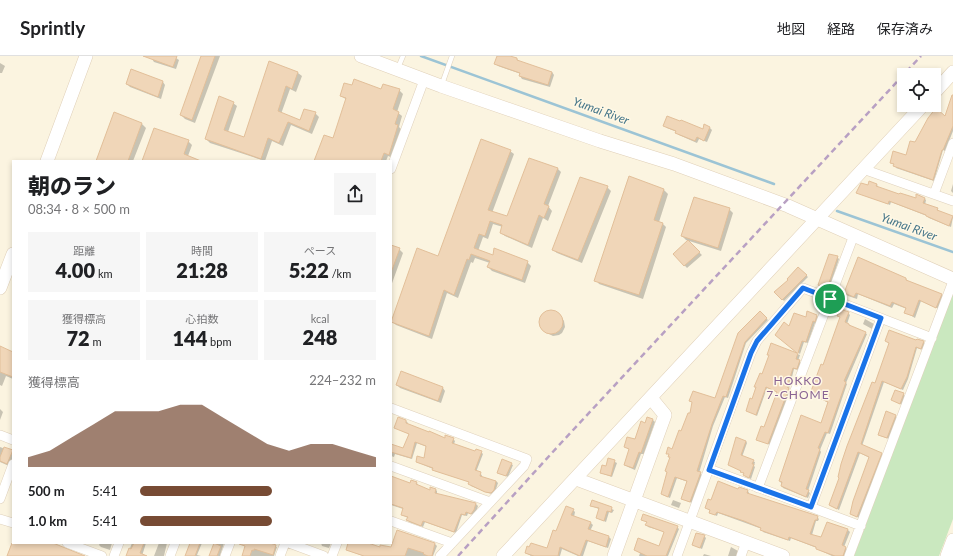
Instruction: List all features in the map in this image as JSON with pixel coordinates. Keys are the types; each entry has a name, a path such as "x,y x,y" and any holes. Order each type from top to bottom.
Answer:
{"street":[{"path":"47,160 86,56"},
{"path":"361,56 441,86 674,164 788,206 953,280 849,556"},
{"path":"941,85 953,72"},
{"path":"392,165 424,80"},
{"path":"503,556 916,112"},
{"path":"934,194 953,143"},
{"path":"863,169 953,201"},
{"path":"758,488 854,235"},
{"path":"0,288 9,262"},
{"path":"677,556 751,353 757,341 803,288 932,338"},
{"path":"811,507 881,318"},
{"path":"614,556 665,415 651,398"},
{"path":"392,408 527,459 524,466 440,556"},
{"path":"0,435 12,440"},
{"path":"392,466 490,502"},
{"path":"0,500 12,467"},
{"path":"709,470 861,526"},
{"path":"576,478 783,556"},
{"path":"0,519 12,523"},
{"path":"392,521 452,543"},
{"path":"947,556 953,540"},
{"path":"741,556 746,542"},
{"path":"70,544 102,556"},
{"path":"114,556 119,544"},
{"path":"170,556 175,544"},
{"path":"225,556 230,544"},
{"path":"280,556 285,544"},
{"path":"292,544 324,556"},
{"path":"332,556 337,544"}],"lane":[{"path":"398,70 403,56"},
{"path":"441,86 452,58"}],"green space":[{"path":"953,290 953,519 939,556 854,556"}],"building":[{"path":"143,56 177,56 173,67"},
{"path":"201,56 215,56 192,120 180,115"},
{"path":"497,56 510,56 517,58 517,60 552,72 548,85 519,76 520,73 494,64"},
{"path":"269,61 298,72 292,89 286,86 278,111 300,120 304,109 316,112 309,131 288,122 279,143 268,138 261,159 205,139 219,96 234,102 224,130 244,137"},
{"path":"131,69 163,81 158,97 126,84"},
{"path":"354,79 381,89 383,84 400,89 393,109 399,112 395,124 398,125 389,155 384,153 381,160 314,160 324,135 333,138 346,98 340,96 344,83 352,85"},
{"path":"953,95 953,126 942,150 933,180 893,166 894,164 890,163 893,151 906,155 910,141 915,142 933,112 940,112 945,116"},
{"path":"114,112 142,123 128,160 96,160"},
{"path":"667,116 703,129 704,124 710,127 704,141 697,137 695,141 675,133 676,131 663,126"},
{"path":"154,128 189,140 184,154 199,160 142,160"},
{"path":"481,139 511,150 488,210 507,216 529,158 558,168 544,204 549,206 544,218 539,215 528,245 500,233 502,225 490,221 485,236 479,234 474,248 493,255 494,248 528,261 522,280 487,267 490,261 471,254 469,260 467,259 454,295 444,290 429,336 392,322 417,248 438,256"},
{"path":"629,176 664,189 654,220 663,223 639,295 594,281"},
{"path":"580,177 608,186 578,260 552,250"},
{"path":"869,181 877,184 876,186 899,194 900,193 916,198 916,194 925,198 923,203 938,208 937,210 953,216 949,226 926,215 889,201 888,204 856,193 861,183 868,185"},
{"path":"694,197 730,208 718,248 681,236"},
{"path":"688,240 700,252 684,266 673,254"},
{"path":"392,245 400,248 392,270"},
{"path":"829,254 838,256 827,289 818,285"},
{"path":"858,257 906,278 906,280 942,294 936,308 919,300 913,316 904,313 906,308 892,302 890,306 856,293 854,297 844,293"},
{"path":"798,267 807,275 782,300 774,292 788,280 787,279"},
{"path":"840,309 849,312 845,322 866,332 844,381 846,382 828,433 825,432 818,448 820,449 806,489 809,490 806,497 781,486 782,482 779,481 801,415 821,423 828,402 810,394 821,364 823,365 840,317 837,316"},
{"path":"551,310 559,314 563,322 559,330 551,334 543,330 539,322 543,314"},
{"path":"760,311 767,318 745,342 726,397 723,396 712,424 697,471 701,472 690,502 681,499 687,481 675,477 668,497 661,494 667,472 665,471 670,457 668,457 669,454 666,454 668,447 672,449 679,430 681,431 688,413 690,413 692,402 689,401 693,391 715,398 738,333"},
{"path":"807,311 817,315 815,322 813,321 806,342 802,341 796,359 800,360 797,369 793,368 787,387 789,388 768,444 756,440 761,426 764,427 777,392 766,387 756,415 746,411 750,398 752,399 756,387 754,387 760,373 762,374 769,355 767,355 771,343 797,353 775,335 784,322 789,326 794,313 806,317"},
{"path":"889,330 916,340 924,341 921,349 916,347 907,377 901,389 882,381 861,444 882,453 857,517 850,514 853,501 869,457 858,452 837,509 829,505 839,478 841,464 847,446 872,382 875,383 889,343 885,341"},
{"path":"0,346 12,352 12,377 0,372"},
{"path":"401,371 443,387 438,401 396,385"},
{"path":"895,390 904,393 900,404 891,400"},
{"path":"886,411 896,415 887,438 878,435"},
{"path":"398,417 406,420 406,423 445,438 445,435 454,438 452,443 475,451 476,449 482,451 475,470 481,472 480,476 496,481 494,490 491,493 485,492 468,484 469,482 432,470 433,468 416,462 417,456 424,458 426,446 415,442 411,458 392,452 392,444 403,448 409,434 394,428"},
{"path":"647,417 653,419 641,453 639,452 633,468 624,465 629,449 624,447 627,437 635,439 641,421 645,423"},
{"path":"736,437 746,441 741,455 754,460 749,478 743,475 744,473 740,472 741,471 728,465"},
{"path":"4,447 12,450 7,464 0,461"},
{"path":"608,458 615,460 611,476 600,473 602,465 606,466"},
{"path":"502,459 512,463 506,476 497,473"},
{"path":"392,476 410,483 411,480 417,482 416,484 430,490 430,487 436,489 435,493 476,503 471,514 466,512 465,515 461,514 454,532 423,521 421,526 406,520 408,517 401,515 403,508 392,504"},
{"path":"718,481 738,489 739,487 748,490 747,493 818,516 810,534 821,537 827,522 848,529 842,545 846,547 843,556 835,556 789,537 788,540 760,530 761,528 744,521 717,512 715,515 709,513 710,510 705,508 708,499 711,500"},
{"path":"592,500 612,507 611,512 607,511 604,521 596,518 599,508 590,506"},
{"path":"566,506 574,509 571,515 591,522 588,529 609,536 606,547 586,540 580,556 560,547 558,556 534,556 525,553 527,546 529,547 531,543 547,548 553,530 556,531"},
{"path":"643,514 678,526 666,556 647,556 634,550 638,538 659,546 664,532 645,525 647,522 641,520"},
{"path":"397,530 435,543 432,556 428,556 423,554 424,553 408,548 405,556 364,556 346,550 348,544 371,544 380,547 380,545 391,547"},
{"path":"696,533 705,535 700,548 692,545"},
{"path":"12,543 55,544 85,556 7,556"},
{"path":"134,544 144,544 140,553 147,556 126,556 129,548 131,549"},
{"path":"190,544 200,544 195,556 185,556"},
{"path":"214,544 221,546 217,556 209,556"},
{"path":"239,544 276,545 273,555 254,549 254,551 252,550 250,556 242,556 245,546"}],"waterway":[{"name":"Yumai River","path":"421,56 774,184"},
{"name":"Yumai River","path":"837,211 953,252"}],"railway":[{"path":"458,556 561,443 921,56"}],"district":[{"name":"HOKKO 7-CHOME","path":"798,388"}],"route":[{"path":"803,288 830,299 881,318 811,507 709,470 751,353 757,341 803,288"}]}
